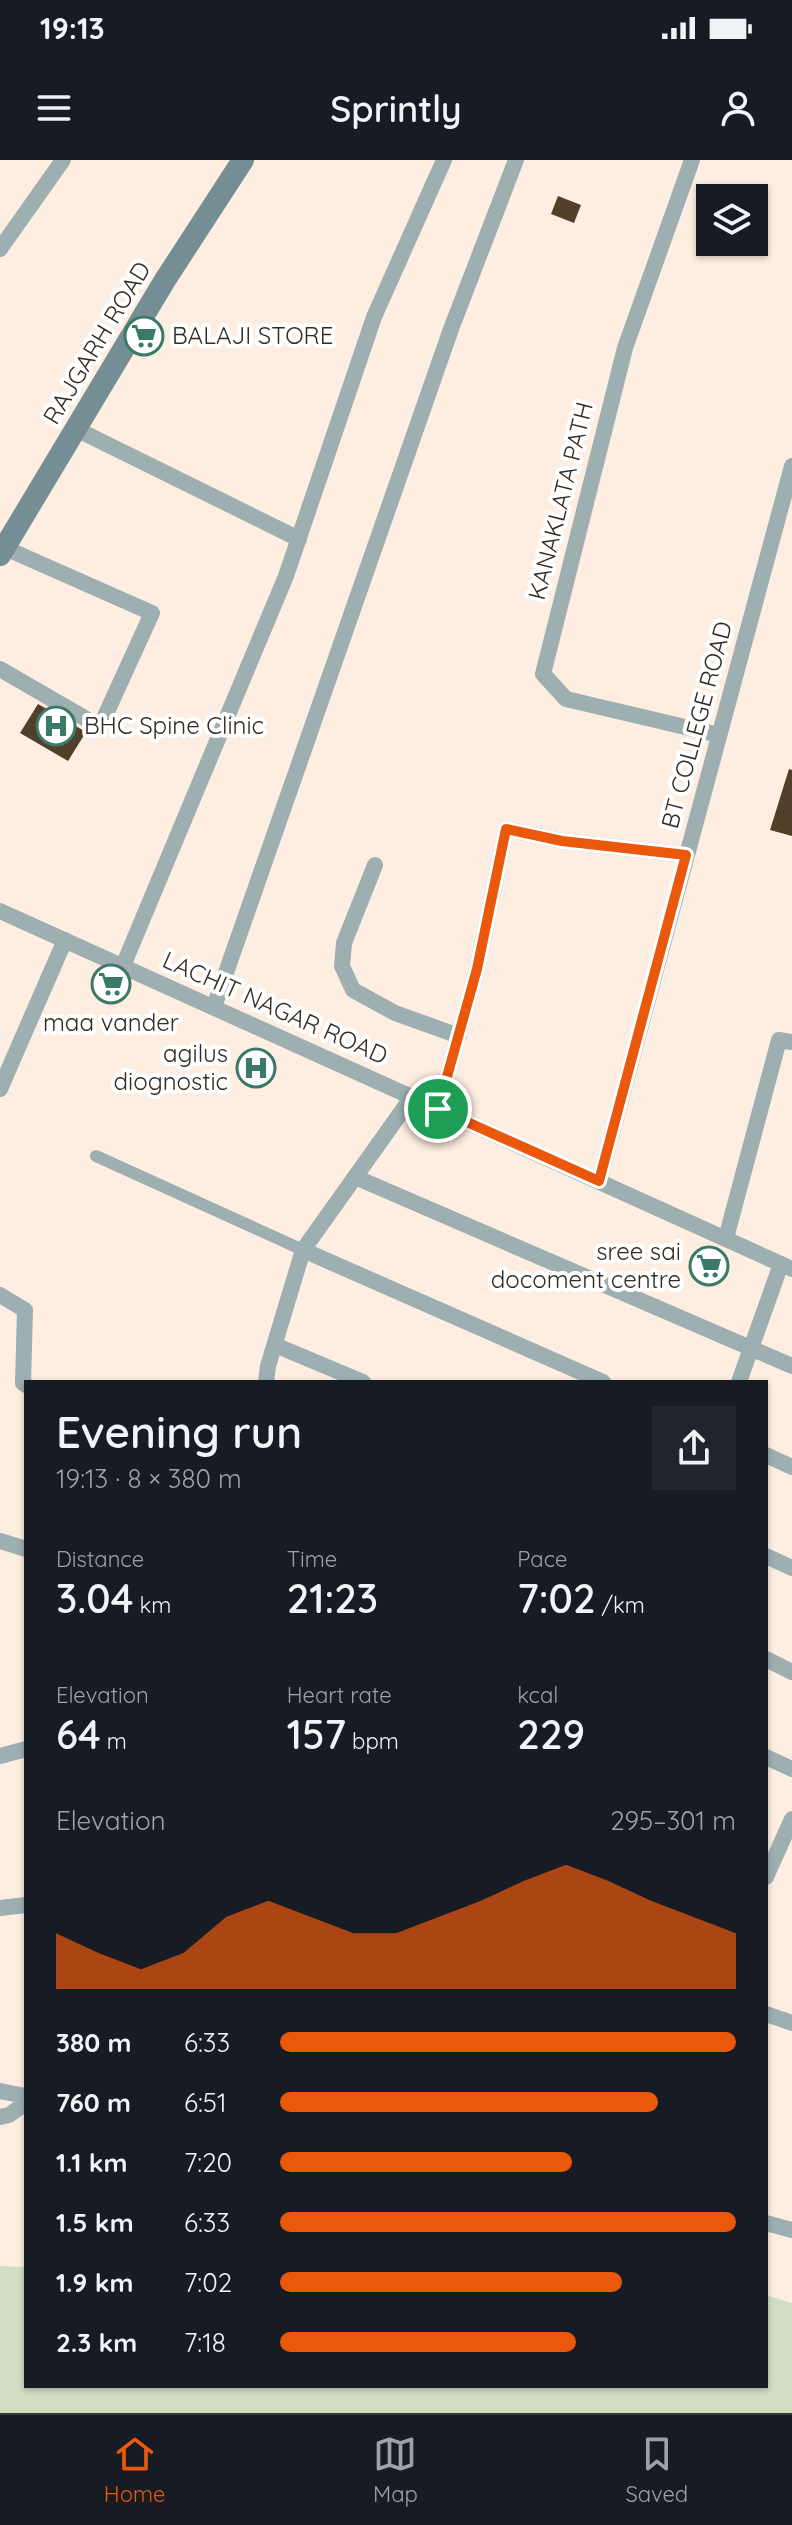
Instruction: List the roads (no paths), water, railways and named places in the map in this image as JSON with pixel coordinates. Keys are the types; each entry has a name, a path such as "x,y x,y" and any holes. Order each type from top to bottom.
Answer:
{"main road":[{"name":"RAJGARH ROAD","path":"2,552 165,280 243,160"}],"street":[{"path":"0,249 63,160"},
{"path":"123,966 286,576 374,317 444,160"},
{"path":"214,1007 451,329 516,160"},
{"name":"KANAKLATA PATH","path":"692,160 625,348 543,674 566,699 719,735"},
{"path":"76,429 299,539"},
{"name":"BT COLLEGE ROAD","path":"599,1181 791,473"},
{"path":"0,669 100,727 152,613 2,552"},
{"path":"438,1109 477,969 506,829 562,841 686,855"},
{"path":"375,865 344,943 342,966 353,990 395,1013 459,1036"},
{"name":"LACHIT NAGAR ROAD","path":"0,911 786,1266"},
{"path":"0,1089 65,940"},
{"path":"726,1238 779,1040 792,1042"},
{"path":"266,1380 303,1250 412,1097"},
{"path":"96,1156 598,1380"},
{"path":"355,1177 792,1366"},
{"path":"740,1380 786,1266"},
{"path":"0,1295 25,1310 24,1384"},
{"path":"275,1345 358,1380"},
{"path":"768,1456 792,1467"},
{"path":"0,1541 24,1548"},
{"path":"768,1557 792,1568"},
{"path":"768,1660 792,1672"},
{"path":"0,1756 24,1750"},
{"path":"768,1758 792,1769"},
{"path":"768,1873 792,1819"},
{"path":"0,1908 24,1905"},
{"path":"768,2015 792,2023"},
{"path":"0,2091 24,2096"},
{"path":"0,2117 9,2115 24,2104"},
{"path":"768,2224 792,2230"}],"place":[{"name":"BALAJI STORE","path":"144,336"},
{"name":"BHC Spine Clinic","path":"56,726"},
{"name":"maa vander","path":"111,984"},
{"name":"agilus diognostic","path":"256,1068"},
{"name":"sree sai docoment centre","path":"709,1266"}]}
